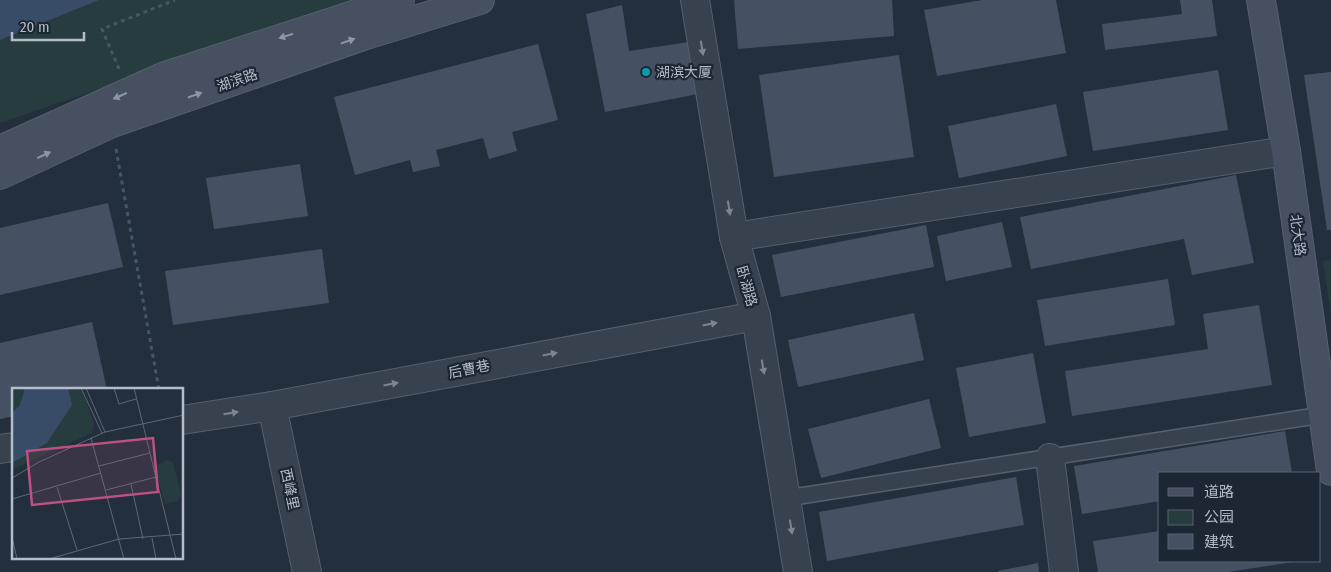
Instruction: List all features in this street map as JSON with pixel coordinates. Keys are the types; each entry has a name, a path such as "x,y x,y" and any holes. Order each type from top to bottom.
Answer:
{"main road":[{"name":"湖滨路","path":"0,150 165,76 400,0"},
{"name":"湖滨路","path":"0,175 112,124 353,40 480,0"},
{"name":"北大路","path":"1262,0 1286,151 1331,471"}],"street":[{"name":"卧湖路","path":"694,0 734,237 756,316 762,362 787,498 798,572"},
{"path":"734,237 1286,151"},
{"name":"后曹巷","path":"184,420 272,406 756,316"},
{"name":"西峰里","path":"272,406 307,572"},
{"path":"1050,458 1064,572"}],"lane":[{"path":"787,498 1322,415"}],"path":[{"path":"120,70 102,29 175,0"},
{"path":"112,124 159,388"}],"green space":[{"path":"0,0 360,0 0,123"},
{"path":"1331,260 1331,315 1323,261"}],"water":[{"path":"0,0 99,0 0,40"}],"building":[{"path":"734,0 892,0 894,36 738,49"},
{"path":"982,0 1056,0 1066,53 937,76 924,10"},
{"path":"1180,0 1212,0 1217,36 1105,50 1102,24 1182,14"},
{"name":"湖滨大厦","path":"622,5 629,51 689,42 698,94 605,112 586,14"},
{"path":"538,44 558,120 512,132 517,151 489,159 483,138 436,150 440,166 413,172 410,160 355,175 334,97"},
{"path":"899,55 914,157 774,177 759,75"},
{"path":"1218,70 1228,130 1093,151 1083,92"},
{"path":"1331,72 1331,230 1327,230 1304,75"},
{"path":"1056,104 1067,156 959,178 948,126"},
{"path":"300,164 308,216 214,229 206,178"},
{"path":"1236,175 1254,263 1192,275 1184,239 1031,269 1020,217"},
{"path":"108,203 123,267 0,295 0,228"},
{"path":"1002,222 1012,267 946,281 937,236"},
{"path":"926,225 934,267 781,297 772,255"},
{"path":"322,249 329,303 173,325 165,271"},
{"path":"1168,279 1175,325 1045,346 1037,300"},
{"path":"1259,305 1272,385 1072,416 1065,371 1208,349 1203,314"},
{"path":"914,313 924,360 798,387 788,340"},
{"path":"92,322 107,388 12,388 12,416 0,419 0,343"},
{"path":"1033,353 1046,423 969,437 956,368"},
{"path":"929,399 941,448 821,478 808,429"},
{"path":"1285,431 1292,472 1158,472 1158,501 1082,514 1074,466"},
{"path":"1016,477 1024,525 827,561 819,512"},
{"path":"1158,531 1158,562 1293,562 1228,572 1098,572 1093,541"},
{"path":"1038,563 1039,572 998,572 998,571"}],"place":[{"name":"湖滨大厦","path":"646,72"}]}
